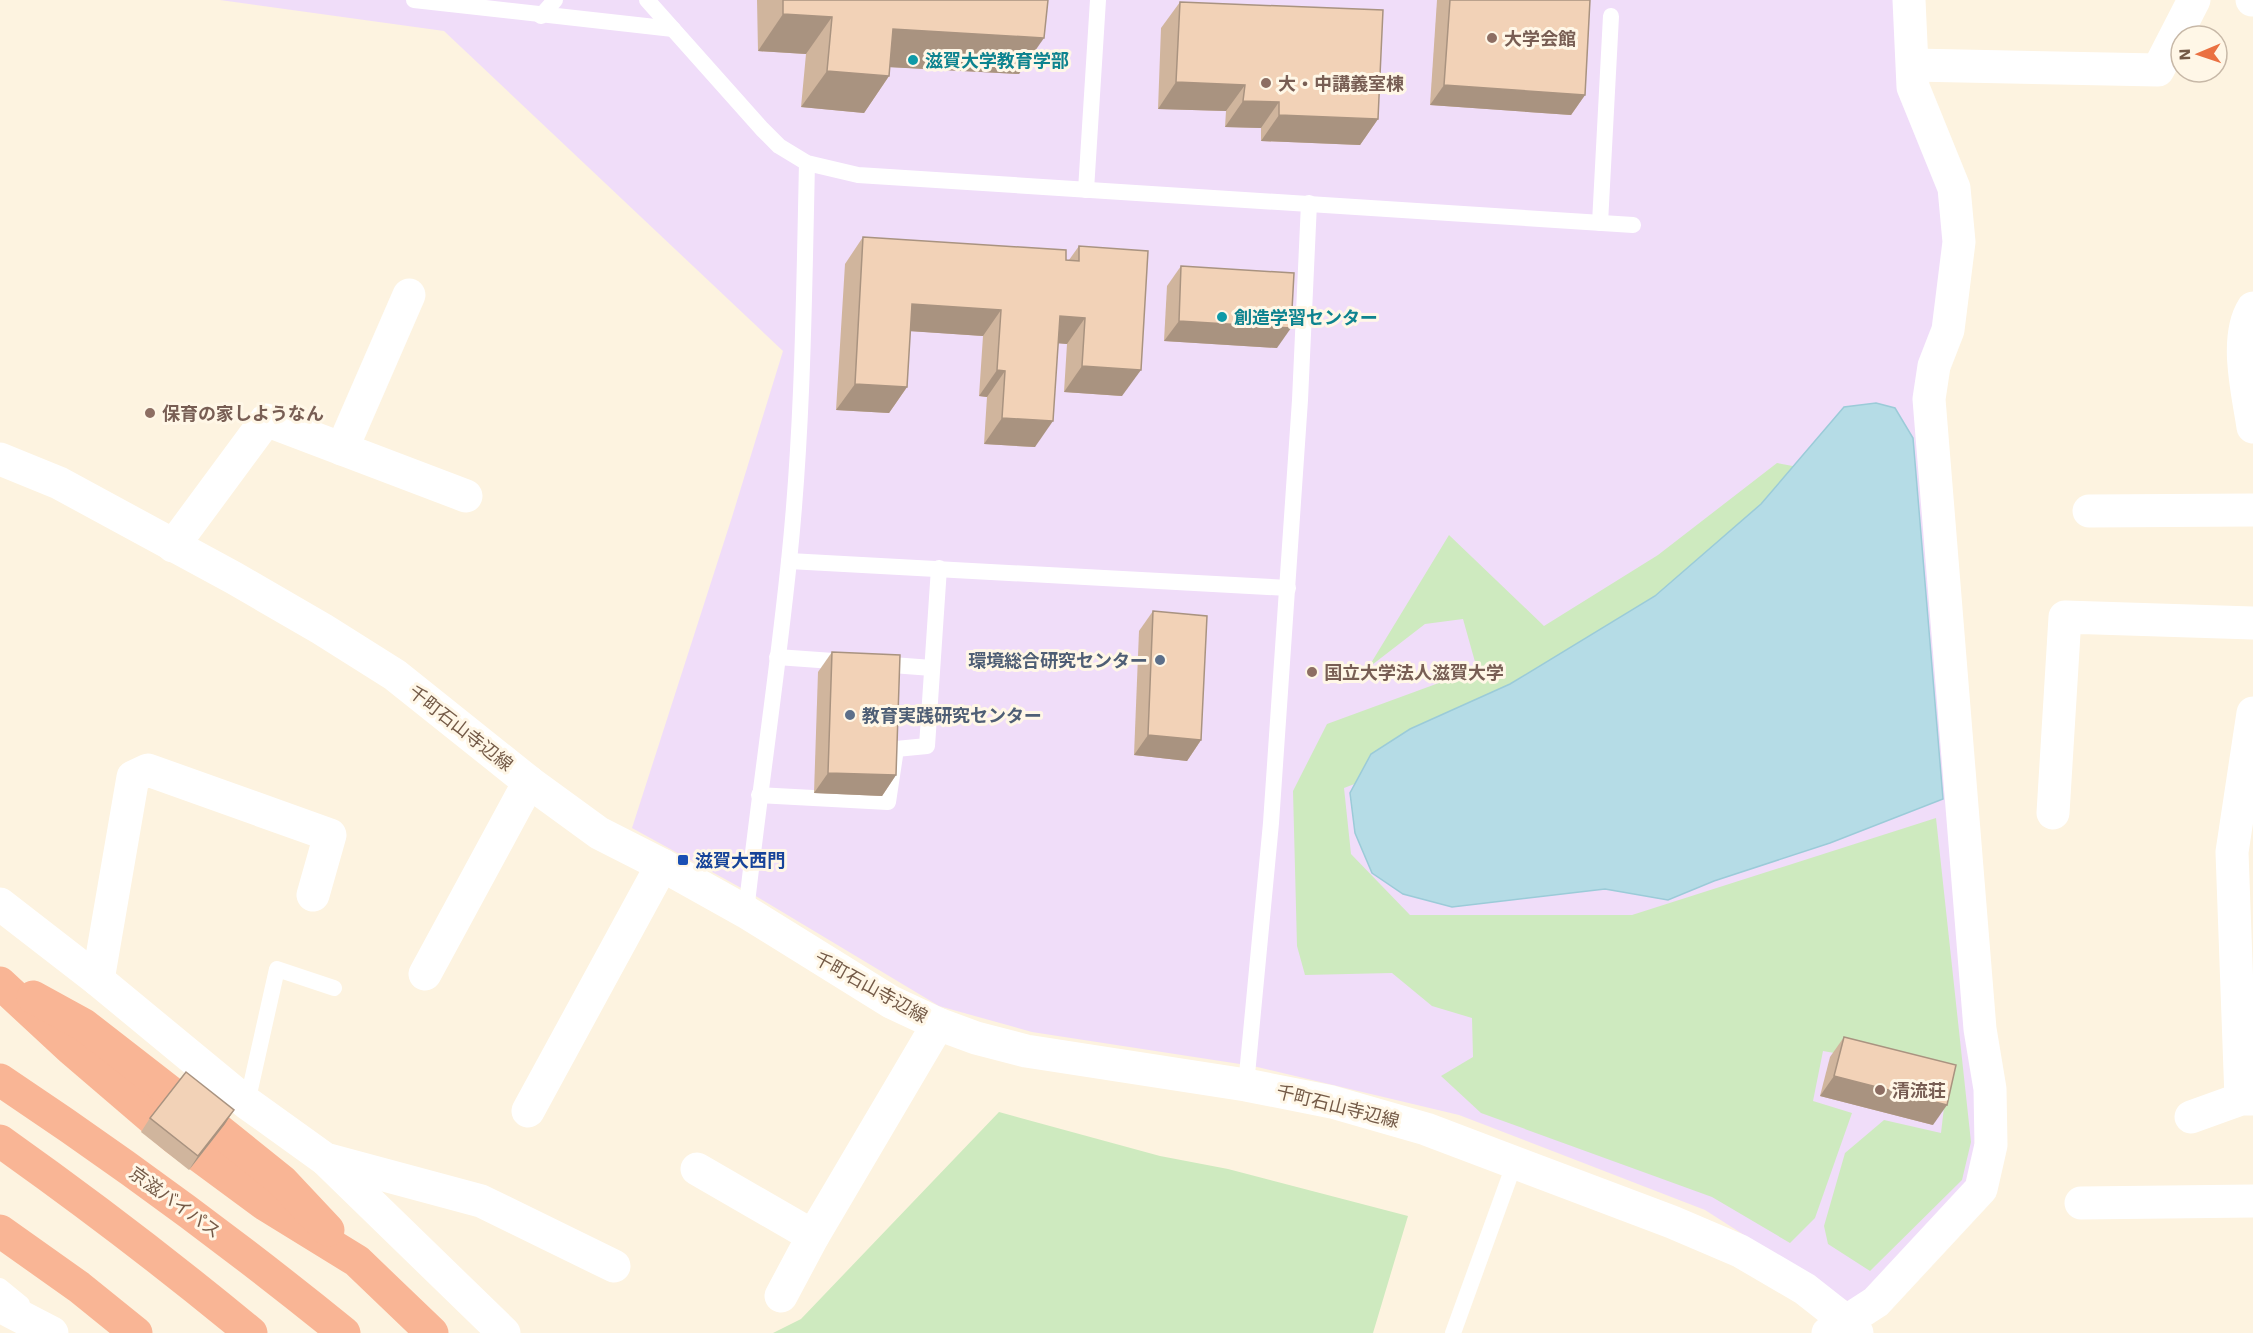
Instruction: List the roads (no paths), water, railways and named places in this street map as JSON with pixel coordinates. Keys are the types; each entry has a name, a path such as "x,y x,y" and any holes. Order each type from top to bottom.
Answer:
{"highway":[{"path":"0,981 70,1048 176,1138 266,1205 357,1262 432,1333"},
{"name":"京滋バイパス","path":"0,1080 99,1146 240,1250 344,1333"},
{"path":"0,1141 183,1277 251,1333"},
{"path":"0,1232 79,1287 136,1333"}],"street":[{"path":"1844,1329 1876,1302 1981,1189 1991,1145 1990,1089 1980,1029 1929,399 1934,366 1948,330 1959,242 1954,188 1913,87 1909,0"},
{"path":"1912,65 2157,70 2194,0"},
{"path":"342,449 409,295"},
{"path":"2253,308 2246,319 2244,363 2253,427"},
{"path":"173,546 266,420 466,496"},
{"name":"千町石山寺辺線","path":"0,459 59,483 322,629 395,675 529,782 599,833 746,912 891,1002 938,1024 976,1038 1026,1051 1246,1085 1332,1102 1426,1129 1672,1222 1740,1251 1805,1289 1844,1329"},
{"path":"2089,511 2253,510"},
{"path":"2053,813 2064,617 2253,623"},
{"path":"2192,1117 2247,1099 2242,851 2253,713"},
{"path":"98,980 133,777 148,770 330,835 314,895"},
{"path":"425,974 529,782"},
{"path":"528,1110 662,866"},
{"path":"0,904 98,980 247,1103 325,1159 504,1333"},
{"path":"781,1296 813,1236 938,1024"},
{"path":"325,1159 481,1201 614,1266"},
{"path":"697,1169 813,1236"},
{"path":"2081,1203 2253,1201"},
{"path":"0,1306 52,1333"}],"lane":[{"path":"414,0 673,29"},
{"path":"541,16 555,0"},
{"path":"647,0 779,146 807,163 858,175 1633,225"},
{"path":"1086,190 1098,0"},
{"path":"1600,223 1611,16"},
{"path":"746,912 789,561 803,336 807,163"},
{"path":"1246,1085 1271,823 1288,588 1309,203"},
{"path":"789,561 1288,588"},
{"path":"759,795 888,802 896,749 927,746 939,568"},
{"path":"777,657 932,668"},
{"path":"247,1103 278,969 334,988"},
{"path":"1453,1333 1515,1162"},
{"path":"0,1286 58,1333"}],"water":[{"path":"1876,403 1895,408 1913,438 1943,799 1830,843 1714,881 1668,900 1605,889 1452,907 1403,894 1372,873 1355,833 1350,793 1371,754 1410,729 1510,684 1655,596 1761,504 1844,407"}],"place":[{"name":"大学会館","path":"1492,38"},
{"name":"滋賀大学教育学部","path":"913,60"},
{"name":"大・中講義室棟","path":"1266,83"},
{"name":"創造学習センター","path":"1222,317"},
{"name":"保育の家しようなん","path":"150,413"},
{"name":"環境総合研究センター","path":"1160,660"},
{"name":"国立大学法人滋賀大学","path":"1312,672"},
{"name":"教育実践研究センター","path":"850,715"},
{"name":"滋賀大西門","path":"683,860"},
{"name":"清流荘","path":"1880,1090"}]}
